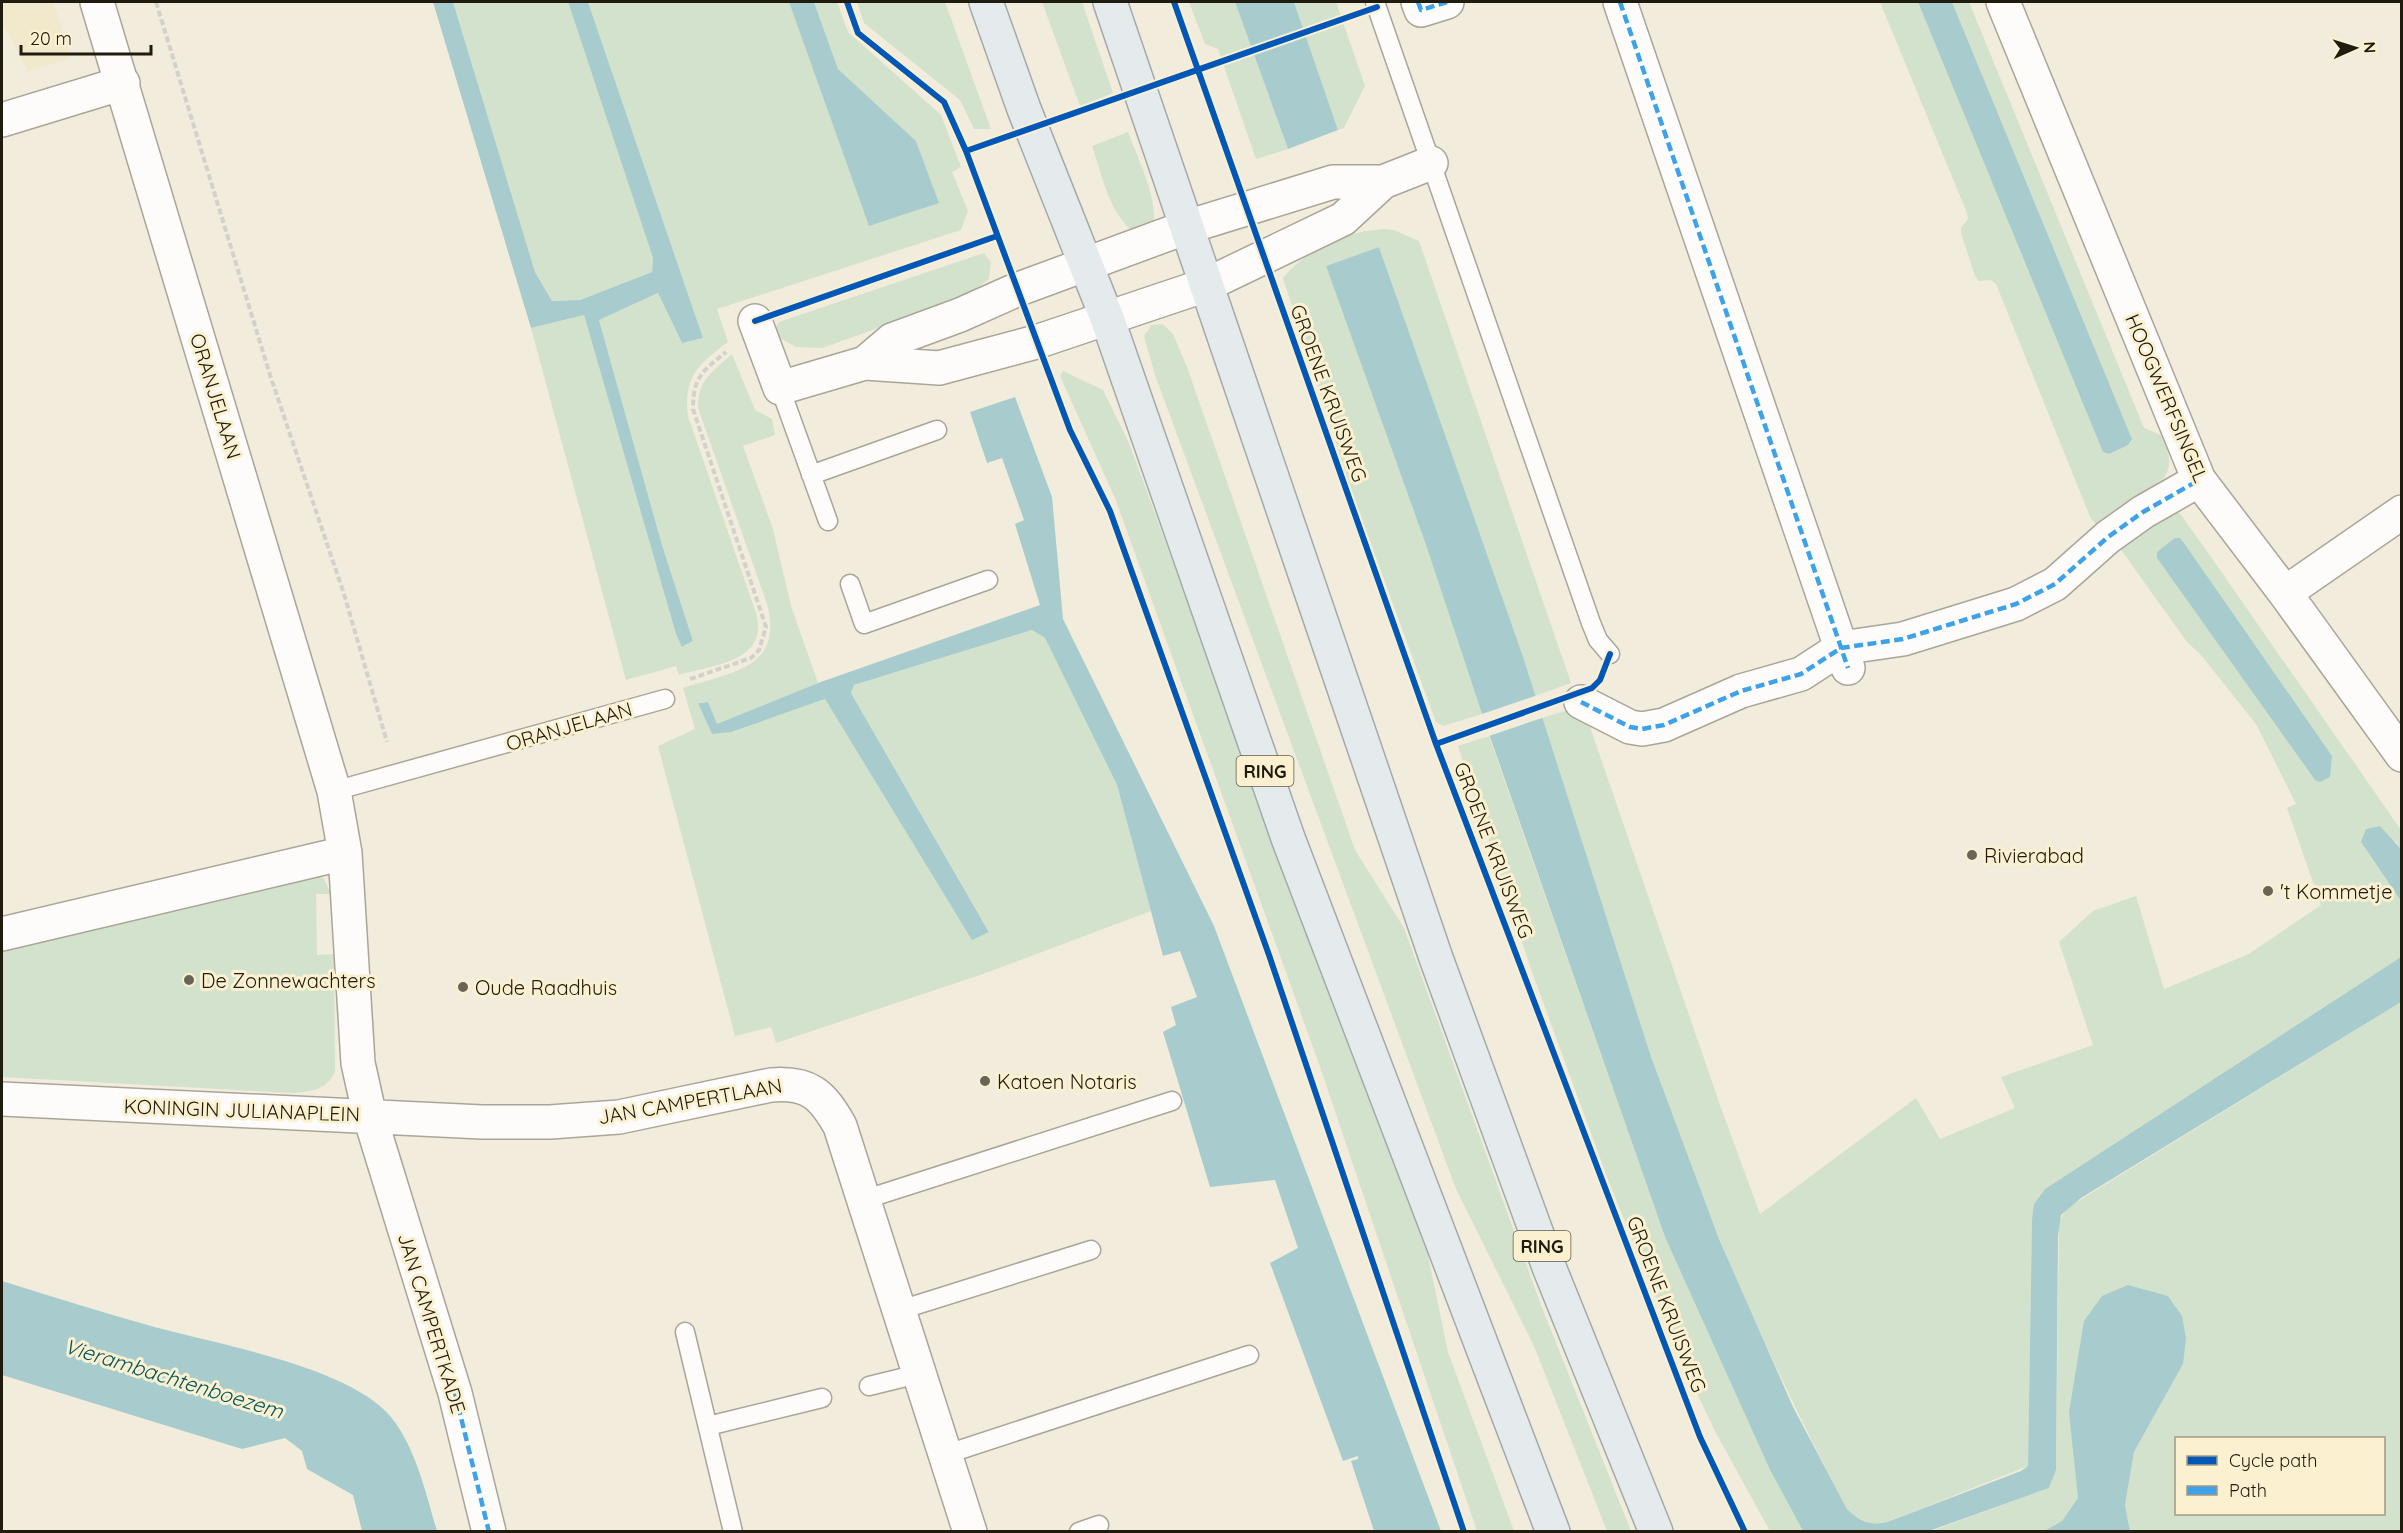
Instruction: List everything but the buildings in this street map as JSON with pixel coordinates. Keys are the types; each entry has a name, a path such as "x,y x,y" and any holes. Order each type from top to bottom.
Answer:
{"main road":[{"name":"RING","path":"986,2 1024,108 1107,318 1288,838 1553,1532"},
{"name":"RING","path":"1110,2 1436,958 1549,1267 1656,1532"}],"street":[{"name":"ORANJELAAN","path":"97,2 123,82 334,791 345,853"},
{"path":"1418,2 1421,10 1447,2"},
{"path":"1620,2 1844,658"},
{"name":"HOOGWERFSINGEL","path":"2003,2 2199,480 2285,593 2402,755"},
{"path":"2,120 123,82"},
{"path":"755,321 780,388 865,363 939,368 1036,342 1206,285 1343,219 1383,182 1431,163"},
{"path":"865,363 892,340 1187,227 1333,182 1383,182"},
{"path":"1581,702 1630,727 1642,729 1664,725 1741,691 1801,674 2028,599 2055,584 2108,537 2143,512 2199,480"},
{"path":"2285,593 2402,512"},
{"path":"2,934 345,853"},
{"name":"KONINGIN JULIANAPLEIN","path":"2,1100 370,1117 358,1063 345,853"},
{"name":"JAN CAMPERTLAAN","path":"370,1117 549,1122 619,1117 791,1083 812,1090 828,1105 840,1126 897,1311 970,1532"},
{"name":"JAN CAMPERTKADE","path":"370,1117 455,1393 489,1532"}],"lane":[{"path":"1375,2 1591,623 1598,640 1610,654"},
{"path":"780,388 828,521"},
{"path":"811,475 937,430"},
{"path":"850,584 864,624 988,580"},
{"name":"ORANJELAAN","path":"334,791 665,699"},
{"path":"863,1200 1172,1101"},
{"path":"897,1311 1091,1250"},
{"path":"685,1332 733,1532"},
{"path":"944,1455 1249,1355"},
{"path":"869,1386 918,1374"},
{"path":"708,1426 822,1398"},
{"path":"1079,1532 1099,1525"}],"path":[{"path":"156,2 270,375 344,594 396,774"},
{"path":"665,699 663,688 742,662 759,650 763,641 766,627 764,615 693,409 693,392 697,379 736,343 755,321"}],"shaded area":[{"path":"2,2 53,2 71,58 28,71 2,23"}],"green space":[{"path":"453,2 568,2 653,258 652,272 580,300 552,301 535,272"},
{"path":"588,2 789,2 869,225 938,203 916,141 838,69 814,2 837,2 848,32 941,115 961,167 952,172 968,211 961,230 717,309 728,342 709,357 695,373 688,391 688,416 756,613 758,629 755,642 747,652 736,659 679,675 676,666 626,680 531,328 584,315 676,634 683,647 693,641 662,545 599,320 658,293 682,343 703,338"},
{"path":"857,2 945,2 991,129 974,129 960,100 864,23"},
{"path":"1042,2 1082,2 1113,93 1080,106"},
{"path":"1189,2 1235,2 1288,149 1256,159 1218,49 1205,44"},
{"path":"1294,2 1336,2 1365,86 1344,128 1338,130"},
{"path":"1880,2 1918,2 2105,454 2132,439 1952,2 1969,2 2144,428 2161,435 2166,446 2169,467 2164,478 2098,526 2091,519 1996,284 1991,280 1979,281 1975,276 1961,233 1961,228 1968,219 1967,213"},
{"path":"1128,132 1146,178 1154,215 1153,225 1133,231 1112,204 1092,146"},
{"path":"1394,230 1419,241 1571,683 1535,696 1379,247 1326,266 1426,545 1482,714 1443,726 1436,722 1350,486 1283,278 1304,258 1328,243 1356,233"},
{"path":"984,253 991,262 989,279 965,297 822,348 796,347 771,333 779,322"},
{"path":"1163,324 1173,334 1187,367 1355,850 1404,928 1541,1305 1631,1531 1607,1531 1534,1346 1456,1189 1155,375 1144,336 1152,325"},
{"path":"732,354 755,410 772,419 775,435 743,446 773,529 791,606 818,683 716,725 708,702 699,702 712,734 731,731 825,699 972,939 989,931 851,693 854,685 1032,630 1045,638 1117,785 1151,911 983,974 776,1043 771,1027 735,1036 658,746 695,729 683,688 735,672 761,655 768,642 770,626 767,604 698,408 698,399 703,384 713,371"},
{"path":"1063,371 1103,390 1129,443 1427,1251 1448,1352 1514,1531 1477,1531 1318,1061 1115,498 1060,376"},
{"path":"2173,511 2178,511 2401,830 2401,849 2396,841 2364,847 2401,901 2401,957 2045,1189 2034,1204 2032,1219 2028,1466 1890,1521 1867,1522 1847,1509 1791,1399 1715,1229 1650,1056 1542,718 1571,709 1589,724 1721,1108 1760,1214 1916,1098 1940,1139 2015,1108 2001,1077 2093,1045 2059,942 2093,911 2136,896 2164,989 2249,954 2321,905 2287,808 2296,804 2256,724 2201,655 2187,642 2119,547","holes":["2184,543 2315,780 2158,558"]},
{"path":"1489,736 1665,1237 1770,1470 1803,1531 1770,1531 1716,1433 1684,1367 1607,1177 1531,969 1458,746"},
{"path":"318,874 324,879 331,894 316,894 317,955 334,954 335,1072 327,1083 317,1089 292,1093 2,1077 2,951"},
{"path":"2401,1002 2401,1531 2130,1531 2125,1505 2134,1452 2183,1364 2076,1468 2078,1498 2062,1521 2044,1531 1929,1532 2049,1488 2056,1470 2059,1222 2067,1208"}],"water":[{"path":"433,2 453,2 535,272 552,301 580,300 652,272 653,258 568,2 588,2 703,338 682,343 658,293 599,320 662,545 693,641 682,647 676,634 584,315 531,328"},
{"path":"789,2 814,2 838,69 916,141 939,203 869,226"},
{"path":"1235,2 1294,2 1338,130 1288,149"},
{"path":"1918,2 1952,2 2132,439 2128,445 2109,454 2103,452"},
{"path":"1379,247 1522,654 1651,1057 1719,1239 1793,1407 1847,1509 1857,1517 1867,1522 1884,1523 2021,1471 2028,1466 2032,1219 2034,1204 2045,1189 2401,957 2401,1002 2081,1198 2061,1215 2058,1236 2056,1470 2049,1488 1929,1531 1803,1531 1770,1470 1665,1237 1482,714 1426,545 1326,266"},
{"path":"1015,397 1052,497 1063,619 1214,926 1441,1531 1374,1531 1351,1461 1358,1459 1358,1456 1343,1461 1270,1263 1298,1248 1275,1180 1210,1187 1163,1032 1176,1025 1171,1007 1197,997 1180,951 1163,956 1117,785 1045,638 1032,630 854,685 851,693 989,932 972,940 825,699 731,732 712,734 698,703 708,702 717,724 818,683 1040,605 1015,524 1024,520 1002,458 987,463 970,412"},
{"path":"2175,538 2180,538 2184,543 2332,756 2330,777 2320,782 2315,780 2157,558 2157,552"},
{"path":"2380,826 2401,849 2401,901 2361,842 2366,829"},
{"name":"Vierambachtenboezem","path":"2,1281 151,1326 279,1359 345,1384 371,1399 391,1417 400,1429 414,1457 437,1531 362,1531 353,1495 307,1469 302,1451 285,1438 242,1449 2,1375"},
{"path":"2128,1285 2168,1296 2182,1316 2186,1338 2183,1364 2134,1452 2125,1505 2130,1531 2044,1531 2062,1521 2078,1498 2069,1412 2084,1321 2102,1296"}],"pier":[{"path":"1538,695 1545,717 1486,737 1479,715"}],"marked path":[{"path":"1418,2 1421,10 1447,2"},
{"path":"1620,2 1848,668"},
{"path":"1581,702 1630,727 1642,729 1664,725 1741,691 1801,674 1841,648 1903,639 2016,604 2055,584 2108,537 2143,512 2199,480"},
{"path":"455,1393 489,1532"}],"cycle path":[{"path":"847,2 858,33 944,102 966,151 1070,430 1110,511 1269,955 1464,1532"},
{"name":"GROENE KRUISWEG","path":"1174,2 1436,744 1700,1437 1745,1532"},
{"path":"966,151 1377,7"},
{"path":"755,321 997,236"},
{"path":"1436,744 1592,688 1600,680 1610,654"}],"place":[{"name":"Rivierabad","path":"1972,855"},
{"name":"'t Kommetje","path":"2268,891"},
{"name":"De Zonnewachters","path":"189,980"},
{"name":"Oude Raadhuis","path":"463,987"},
{"name":"Katoen Notaris","path":"985,1081"}]}
